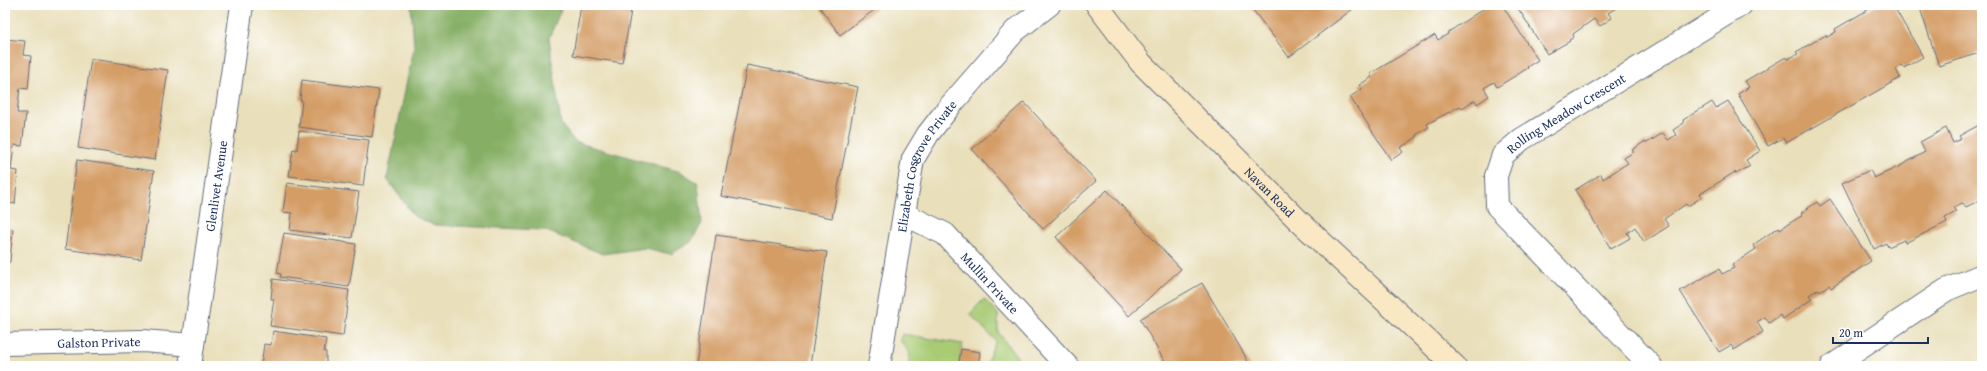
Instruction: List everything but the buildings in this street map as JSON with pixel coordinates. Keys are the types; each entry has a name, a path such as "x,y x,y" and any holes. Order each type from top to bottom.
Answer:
{"main road":[{"name":"Navan Road","path":"1097,5 1141,63 1300,222 1455,366"}],"street":[{"name":"Elizabeth Cosgrove Private","path":"879,366 913,159 928,134 1015,31 1049,5"},
{"name":"Rolling Meadow Crescent","path":"1651,366 1497,206 1496,176 1503,155 1522,139 1741,5"},
{"name":"Glenlivet Avenue","path":"191,356 236,6"},
{"name":"Mullin Private","path":"904,214 946,234 1067,366"},
{"path":"1832,366 1946,290 1982,275"},
{"name":"Galston Private","path":"5,344 143,342 191,356"}],"green space":[{"path":"411,5 563,5 549,38 561,124 575,142 681,172 698,183 702,223 691,242 671,254 645,248 603,254 544,230 433,225 414,216 387,179 414,46"},
{"path":"984,299 998,314 998,332 1024,366 985,366 996,341 970,314"},
{"path":"902,334 963,344 959,362 977,366 908,366 910,354 900,340"}]}
